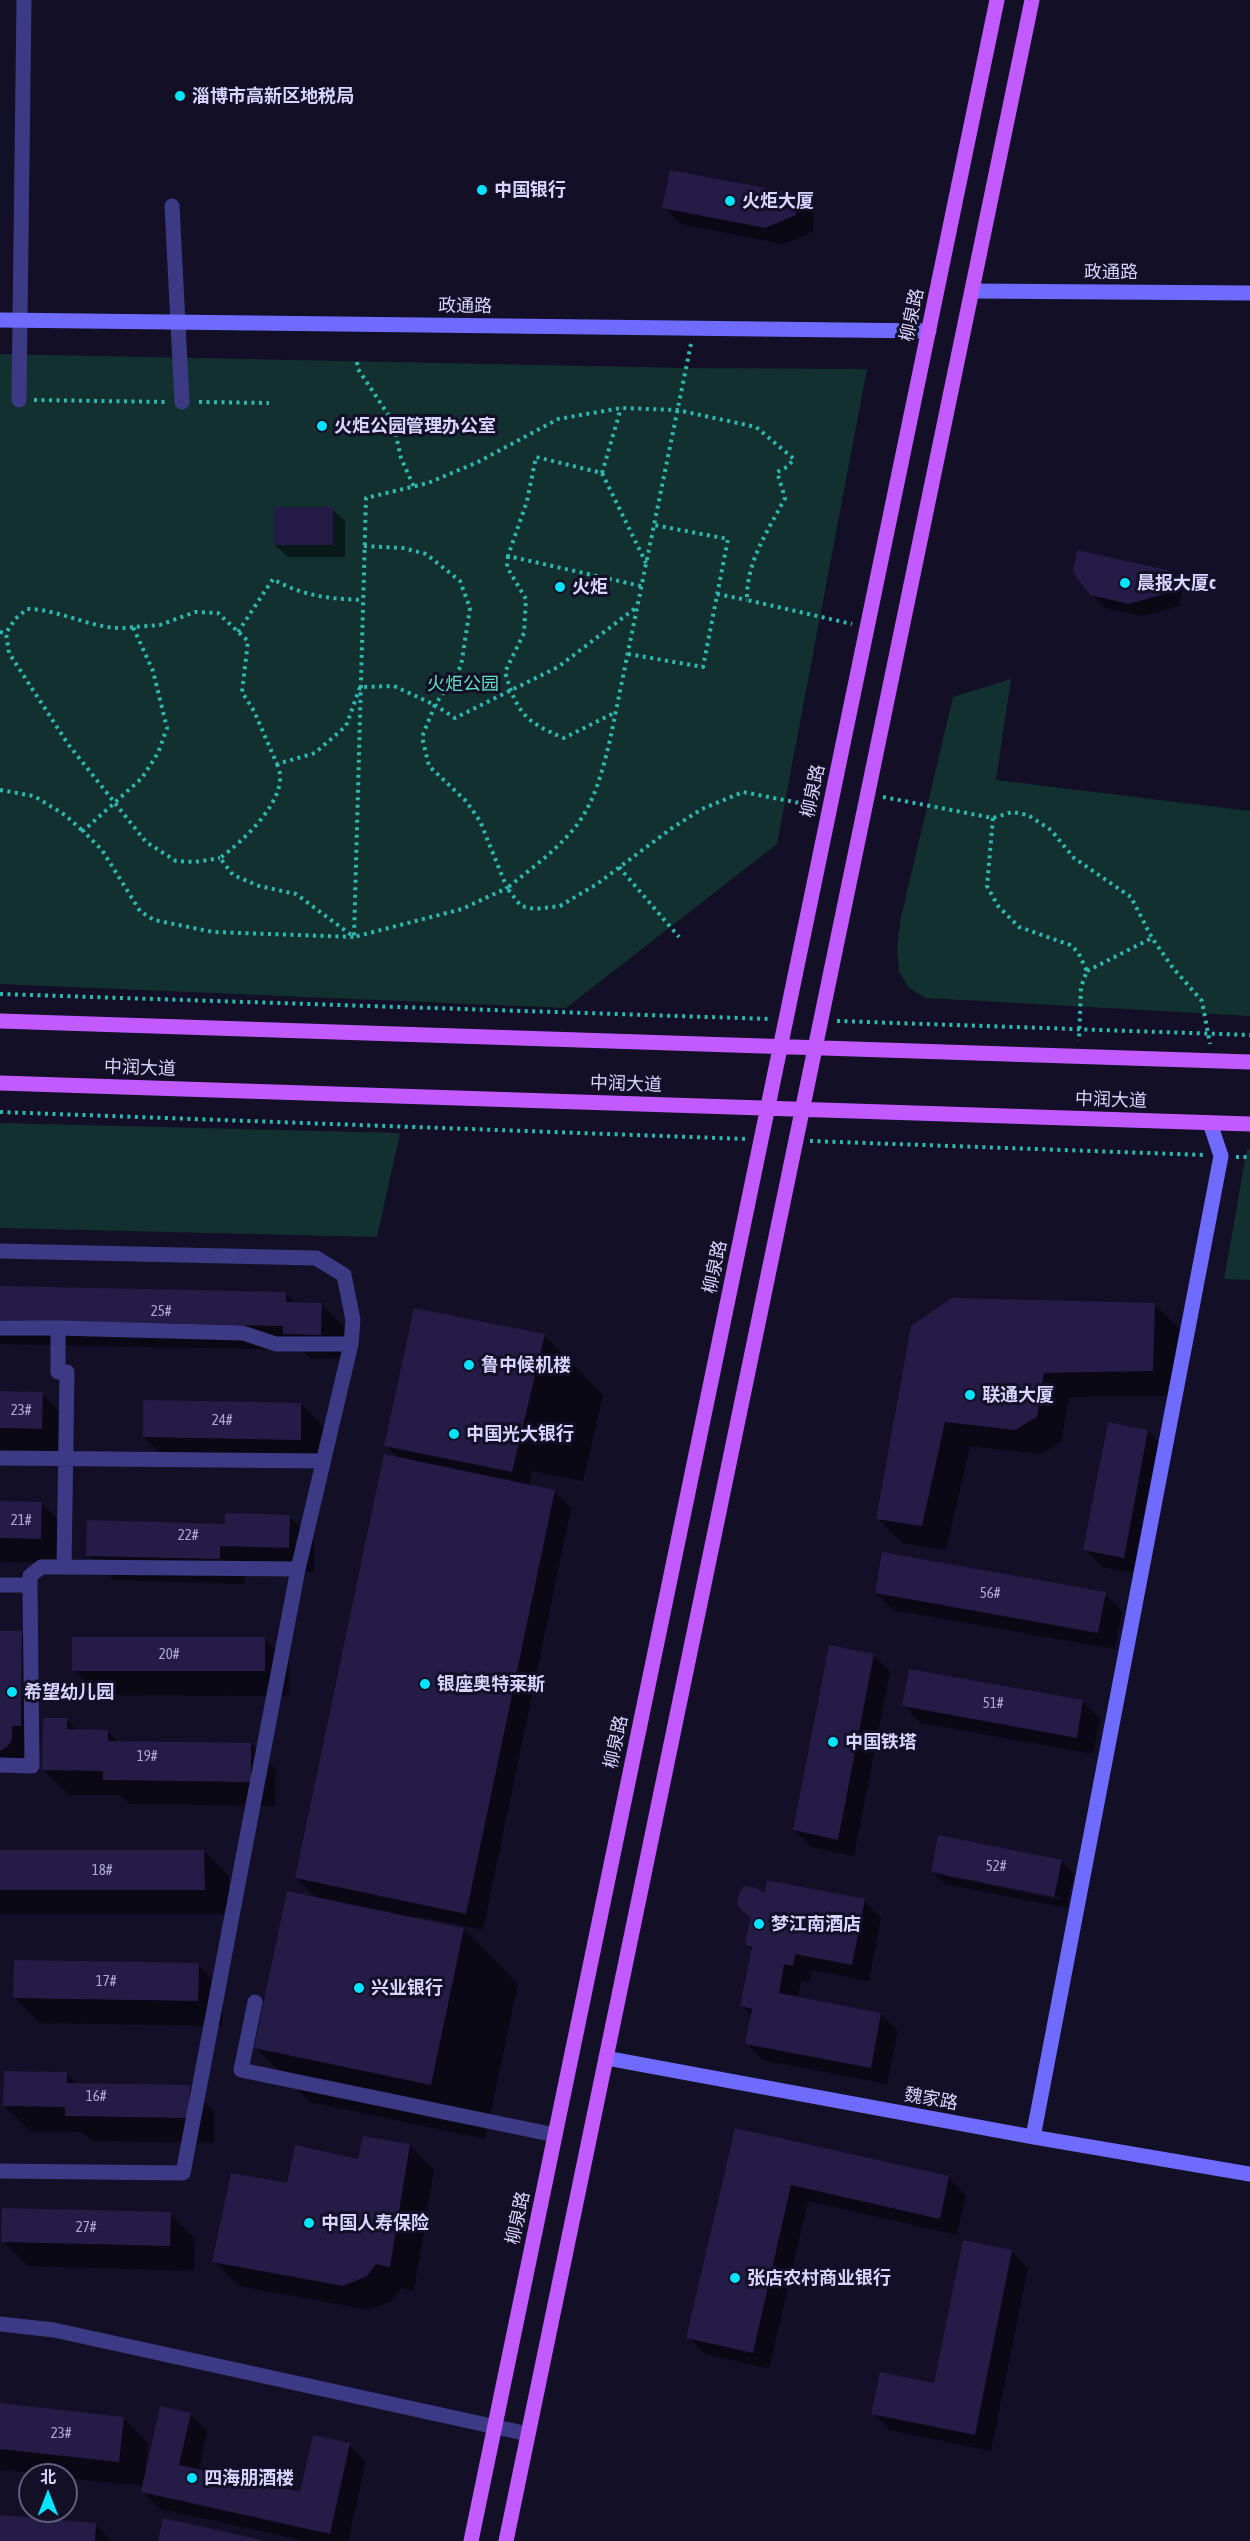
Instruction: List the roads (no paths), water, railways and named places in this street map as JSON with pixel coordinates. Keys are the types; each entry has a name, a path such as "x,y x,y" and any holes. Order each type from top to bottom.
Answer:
{"main road":[{"name":"柳泉路","path":"471,2541 997,0"},
{"path":"506,2541 1032,0"},
{"path":"0,1021 1250,1062"},
{"name":"中润大道","path":"0,1083 1250,1124"}],"street":[{"path":"19,400 24,0"},
{"path":"172,206 182,402"},
{"name":"政通路","path":"972,291 1250,293"},
{"name":"政通路","path":"0,320 928,331"},
{"path":"1033,2137 1221,1156 1210,1123"},
{"path":"0,1251 316,1258 344,1275 353,1320 351,1344 298,1569 183,2173 0,2171"},
{"path":"0,1328 243,1333 276,1344 351,1344"},
{"path":"58,1328 58,1372 67,1372 64,1567"},
{"path":"0,1458 322,1461"},
{"path":"0,1765 32,1766 30,1576 41,1567 298,1569"},
{"path":"0,1585 30,1585"},
{"path":"255,2002 241,2070 555,2135"},
{"name":"魏家路","path":"606,2058 1033,2137 1250,2174"},
{"path":"0,2324 54,2330 528,2434"}],"place":[{"name":"淄博市高新区地税局","path":"180,96"},
{"name":"中国银行","path":"482,190"},
{"name":"火炬大厦","path":"730,201"},
{"name":"火炬公园管理办公室","path":"322,426"},
{"name":"晨报大厦c","path":"1125,583"},
{"name":"火炬","path":"560,587"},
{"name":"鲁中候机楼","path":"469,1365"},
{"name":"联通大厦","path":"970,1395"},
{"name":"中国光大银行","path":"454,1434"},
{"name":"银座奥特莱斯","path":"425,1684"},
{"name":"希望幼儿园","path":"12,1692"},
{"name":"中国铁塔","path":"833,1742"},
{"name":"梦江南酒店","path":"759,1924"},
{"name":"兴业银行","path":"359,1988"},
{"name":"中国人寿保险","path":"309,2223"},
{"name":"张店农村商业银行","path":"735,2278"},
{"name":"四海朋酒楼","path":"192,2478"}],"park label":[{"name":"火炬公园","path":"463,684"}]}
